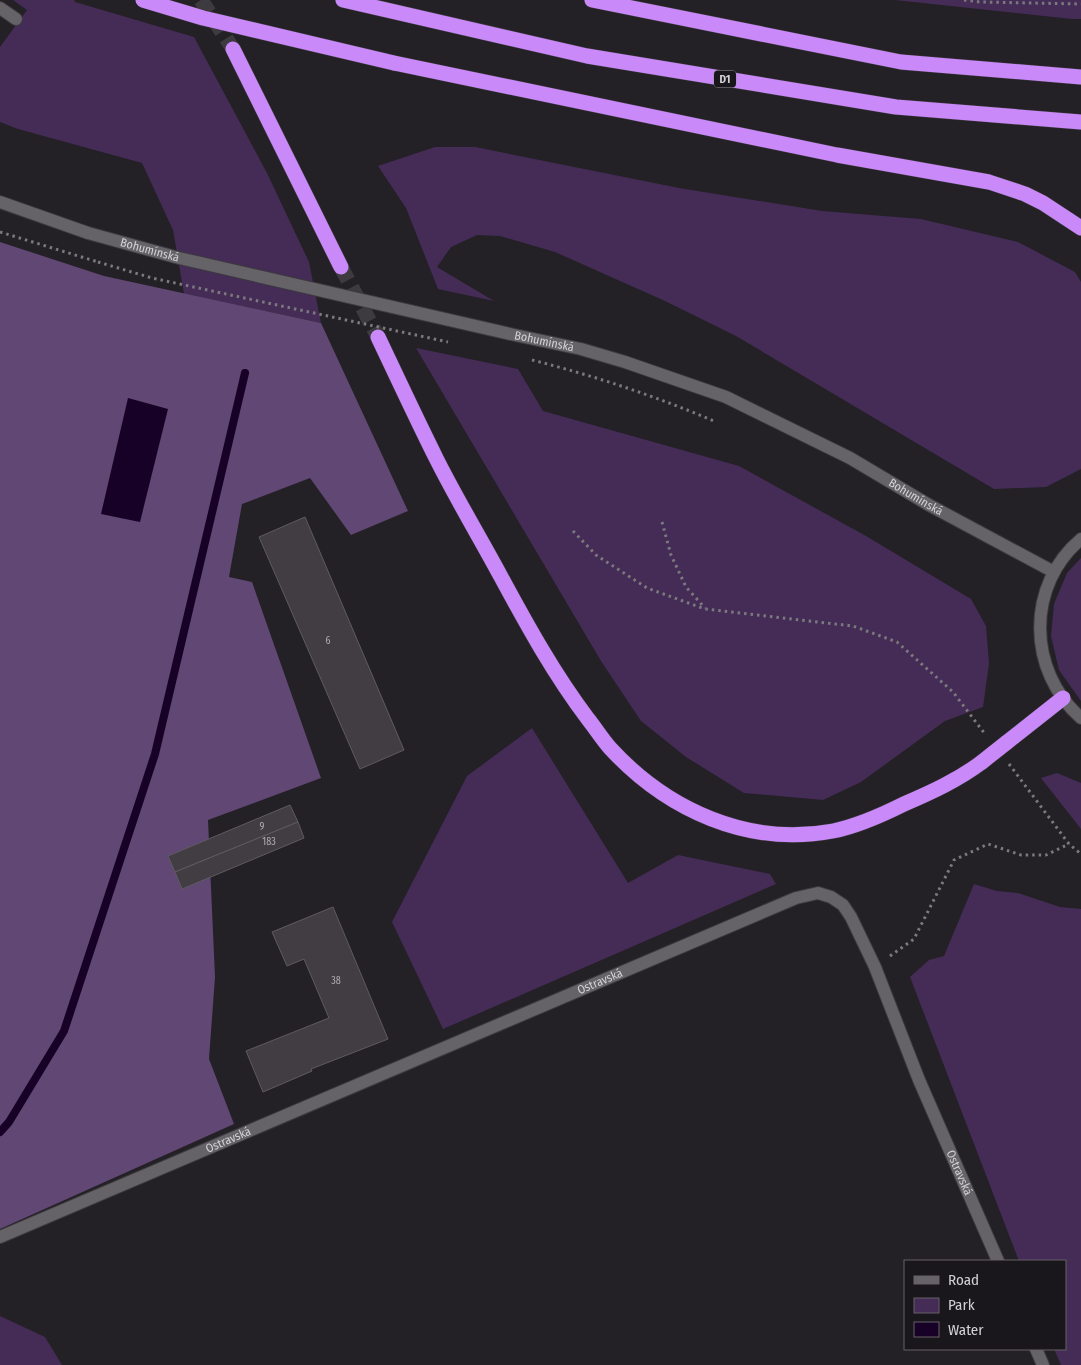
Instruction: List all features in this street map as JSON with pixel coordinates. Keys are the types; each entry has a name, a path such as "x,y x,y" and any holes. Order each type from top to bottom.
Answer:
{"highway":[{"path":"144,0 203,18 394,63 837,155 989,182 1025,194 1043,203 1081,228"},
{"name":"D1","path":"343,0 588,56 896,107 1081,122"},
{"path":"592,0 901,62 1081,76"},
{"path":"234,49 342,267"},
{"path":"378,337 437,459 565,689 609,746 632,769 667,797 695,812 723,824 750,831 790,834 819,833 850,826 880,815 961,777 1062,698"}],"main road":[{"path":"0,8 16,19"},
{"name":"Bohumínská","path":"0,202 88,233 179,258 581,349 726,397 850,458 929,505 1054,572"},
{"path":"1081,539 1063,558 1054,572 1045,592 1040,614 1043,658 1051,680 1062,698 1081,718"},
{"name":"Ostravská","path":"0,1237 796,898 818,893 837,900 851,917 875,967 919,1080 998,1260"},
{"path":"1036,1350 1043,1365"}],"path":[{"path":"964,0 1081,4"},
{"path":"0,232 152,278 458,344"},
{"path":"524,358 586,374 670,402 714,421"},
{"path":"662,522 671,555 686,587 705,609"},
{"path":"573,531 596,555 647,588 705,609 853,626 897,642 953,692 970,714"},
{"path":"1023,783 1069,844 1081,854"},
{"path":"875,967 914,939 954,860 988,844 1021,855 1046,855 1069,844"}],"green space":[{"path":"13,0 74,0 75,2 194,37 267,173 309,262 321,323 184,294 173,230 142,163 18,129 0,122 0,47 27,10"},
{"path":"895,0 1081,0 1081,19 1072,19"},
{"path":"435,147 475,147 679,188 822,211 921,219 1018,242 1075,272 1081,282 1081,469 1046,487 994,489 736,336 665,301 555,252 500,236 477,235 451,247 437,267 494,301 438,289 406,208 378,166"},
{"path":"416,348 518,369 543,411 739,466 866,536 971,599 986,626 989,663 983,707 945,721 861,782 823,800 744,793 686,757 641,721 601,661"},
{"path":"1081,558 1081,701 1059,670 1051,636 1054,604 1067,573"},
{"path":"532,728 628,883 678,855 770,874 776,884 443,1029 392,922 467,776"},
{"path":"1057,773 1081,783 1081,829 1041,778"},
{"path":"974,884 997,891 1018,893 1060,907 1081,909 1081,1365 1061,1365 1054,1350 1066,1350 1066,1260 1019,1260 910,977 929,960 944,956"},
{"path":"0,1316 45,1337 62,1365 0,1365"}],"shaded area":[{"path":"0,242 104,276 321,323 408,511 351,535 310,478 242,504 229,577 252,582 321,778 208,820 215,977 209,1059 234,1124 0,1229"}],"water":[{"path":"128,398 168,409 140,522 101,514"}],"building":[{"path":"305,517 404,750 360,769 259,537"},
{"path":"290,805 298,822 175,872 168,856"},
{"path":"298,822 304,838 182,889 175,872"},
{"path":"333,907 388,1039 311,1069 312,1071 263,1092 246,1051 329,1018 304,959 287,966 272,932"}],"waterway":[{"path":"0,1132 9,1122 64,1031 155,754 245,373"}],"tunnel":[{"path":"201,0 233,49"},
{"path":"341,267 378,337"}]}
